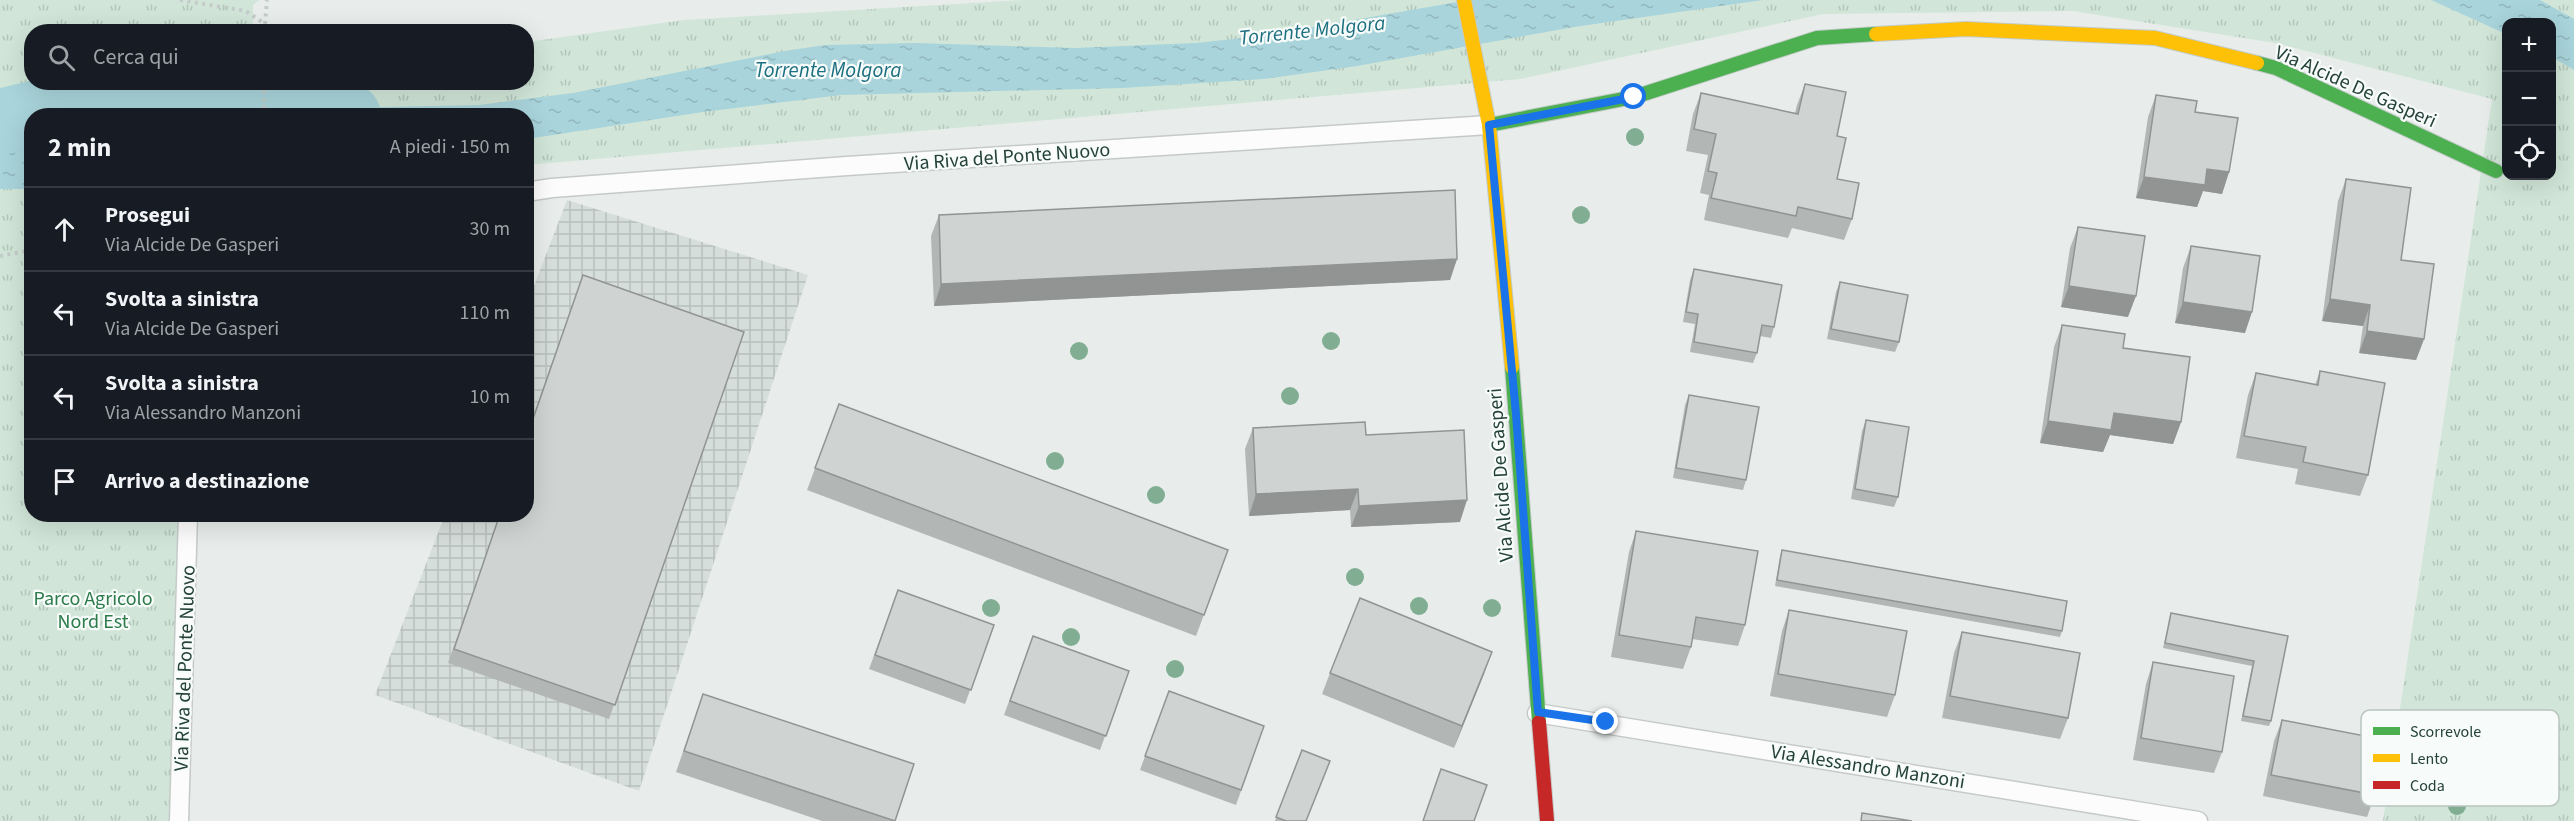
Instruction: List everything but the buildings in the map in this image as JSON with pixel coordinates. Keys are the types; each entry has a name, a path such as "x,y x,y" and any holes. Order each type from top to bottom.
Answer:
{"street":[{"name":"Via Alcide De Gasperi","path":"1464,0 1489,125 1516,414 1546,821"},
{"name":"Via Alcide De Gasperi","path":"1489,125 1634,97 1817,38 1966,29 1990,30 2155,38 2276,68 2496,171"}],"lane":[{"name":"Via Riva del Ponte Nuovo","path":"534,191 847,166 1489,125"},
{"name":"Via Riva del Ponte Nuovo","path":"179,821 188,522"},
{"name":"Via Alessandro Manzoni","path":"1538,712 2198,821"}],"path":[{"path":"180,0 246,11 265,24 267,0"},
{"path":"264,90 264,108"},
{"path":"0,256 24,252"}],"shaded area":[{"path":"567,200 808,275 639,791 375,695 442,522 534,522 534,286"}],"green space":[{"name":"Parco Agricolo Nord Est","path":"0,0 259,0 253,5 253,24 24,24 24,90 534,90 534,41 684,20 1023,0 2574,0 2574,821 2383,821 2385,806 2559,806 2559,710 2400,710 2492,99 2275,43 2073,11 1823,14 1521,79 534,164 534,108 24,108 24,522 190,522 175,821 0,821"}],"water":[{"name":"Torrente Molgora","path":"1469,0 1763,0 1574,27 1357,66 1264,79 1123,88 841,95 703,112 534,138 534,108 138,108 160,104 238,99 283,99 382,107 479,105 573,93 825,45 916,43 1075,48 1196,43 1261,36"},
{"path":"2431,0 2540,0 2574,19 2574,70 2556,59 2556,18 2502,18 2502,32"},
{"path":"24,128 24,189 0,189 0,132"}],"waterway":[{"name":"Torrente Molgora","path":"104,108 163,103 234,108"},
{"name":"Torrente Molgora","path":"0,122 24,116"}],"traffic: fast":[{"path":"1489,125 1634,97 1817,38 1876,34"},
{"path":"2257,63 2276,68 2496,171"},
{"path":"1512,367 1539,722"}],"traffic: slow":[{"path":"1464,0 1489,125 1512,367"},
{"path":"1876,34 1966,29 2155,38 2257,63"}],"traffic: jam":[{"path":"1539,722 1547,821"}],"route":[{"path":"1606,722 1538,712 1516,414 1489,125 1634,97"}]}
